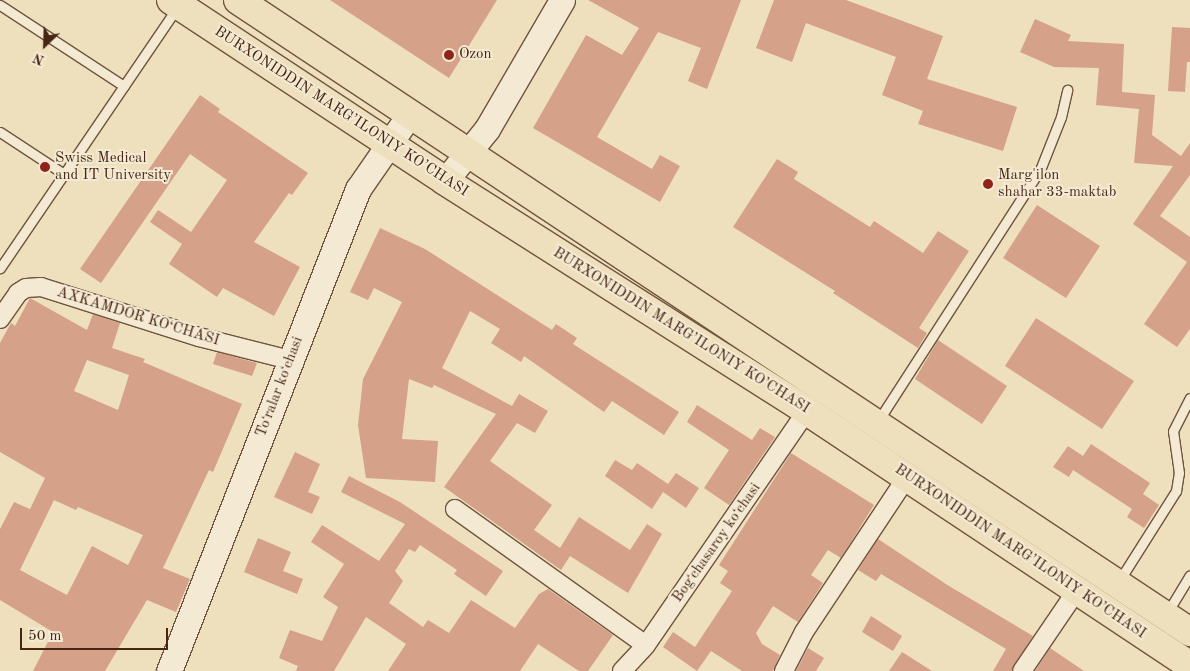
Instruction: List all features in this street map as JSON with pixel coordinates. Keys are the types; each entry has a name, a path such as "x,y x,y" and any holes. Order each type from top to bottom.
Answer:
{"main road":[{"name":"BURXONIDDIN MARG’ILONIY KO’CHASI","path":"238,0 1190,632"},
{"name":"BURXONIDDIN MARG’ILONIY KO’CHASI","path":"175,3 444,181 807,411 1190,665"}],"street":[{"path":"444,181 487,129 562,0"},
{"name":"Toʻralar koʻchasi","path":"169,671 358,189 388,143 410,114"},
{"name":"AXKAMDOR KO‘CHASI","path":"0,319 18,293 26,288 41,287 199,337 290,360"},
{"name":"Bogʻchasaroy koʻchasi","path":"622,671 646,644 807,411"},
{"path":"784,671 804,632 907,477"},
{"path":"455,509 646,644"},
{"path":"1022,671 1077,590"}],"lane":[{"path":"0,268 124,86 175,3"},
{"path":"0,5 124,86"},
{"path":"876,423 1040,170 1061,117 1067,90"},
{"path":"0,132 64,174"},
{"path":"1118,584 1176,491 1179,473 1173,431 1178,415 1190,398"},
{"path":"1165,615 1190,575"}],"building":[{"path":"330,0 497,0 449,78"},
{"path":"588,0 741,0 707,89 688,81 701,48 658,32 597,137 652,169 660,155 680,166 660,202 533,128 586,35 622,55 639,28"},
{"path":"774,0 846,0 943,36 927,79 1017,107 1003,151 918,124 923,111 882,95 896,57 806,23 792,62 756,48"},
{"path":"1035,19 1071,35 1068,41 1124,44 1122,92 1155,95 1152,135 1181,156 1190,143 1190,175 1160,216 1190,237 1190,329 1177,347 1144,324 1187,262 1133,224 1173,166 1134,163 1139,109 1096,105 1099,68 1054,67 1020,52"},
{"path":"1172,27 1190,28 1190,62 1187,62 1185,92 1168,91"},
{"path":"200,95 220,109 218,112 308,173 292,195 289,193 254,242 300,267 274,316 223,288 217,297 169,264 182,244 150,222 158,210 191,232 227,180 190,154 101,283 80,269"},
{"path":"777,159 798,172 794,179 870,227 874,221 923,253 938,231 969,251 919,328 927,333 918,348 833,293 835,291 733,227"},
{"path":"1037,205 1100,246 1066,298 1003,258"},
{"path":"380,228 425,249 552,330 556,324 577,338 573,344 679,412 664,435 612,401 604,412 524,356 521,362 491,343 500,329 470,311 442,368 512,406 519,394 548,411 535,433 517,423 490,461 552,505 534,530 560,548 579,517 630,550 647,524 662,534 628,593 570,556 561,570 444,487 496,414 434,385 432,388 409,379 402,439 438,441 435,482 366,478 358,425 363,379 402,302 374,288 368,300 350,292"},
{"path":"30,298 87,330 93,314 120,323 112,348 145,359 143,362 242,404 213,472 209,470 163,568 190,579 176,612 147,600 105,671 33,671 53,632 0,600 0,529 14,502 30,509 45,478 0,452 0,343 11,323 15,326","holes":["87,360 129,375 118,410 74,391","54,500 76,510 78,507 143,535 128,565 92,546 67,595 20,570"]},
{"path":"1036,318 1134,381 1102,429 1005,366"},
{"path":"938,340 1007,386 982,424 915,379"},
{"path":"217,352 257,363 252,376 213,364"},
{"path":"697,405 752,440 760,428 775,437 729,505 704,488 729,450 687,422"},
{"path":"1091,444 1150,483 1143,494 1159,505 1144,528 1127,517 1132,509 1073,470 1069,477 1053,467 1068,446 1083,456"},
{"path":"295,452 320,464 308,492 320,497 312,514 274,497"},
{"path":"791,453 874,505 841,558 828,550 811,575 823,583 798,622 773,606 756,633 762,644 780,655 773,671 742,671 711,651 697,671 663,647 673,632 695,647 732,591 720,583 728,571 719,565"},
{"path":"615,460 632,470 637,463 668,484 676,473 699,488 686,508 663,492 652,509 605,476"},
{"path":"349,476 400,502 503,571 486,596 454,574 457,570 420,545 415,552 409,549 395,571 403,581 389,603 423,627 428,620 449,633 471,600 515,628 539,594 548,589 613,635 588,671 579,671 538,644 520,671 388,671 406,644 366,617 334,671 296,671 298,666 279,658 290,630 322,641 338,607 323,597 344,564 311,542 322,525 379,561 405,524 341,492"},
{"path":"258,538 291,552 283,571 303,579 297,594 244,572"},
{"path":"878,539 949,586 1033,636 1011,671 993,671 1006,649 881,574 876,581 858,570"},
{"path":"871,616 902,636 893,651 862,632"},
{"path":"808,648 824,658 816,671 796,671"},
{"path":"1050,648 1084,671 1035,671"},
{"path":"902,652 932,671 889,671"}],"place":[{"name":"Ozon","path":"449,55"},
{"name":"Swiss Medical and IT University","path":"45,167"},
{"name":"Marg'ilon shahar 33-maktab","path":"988,184"}]}
